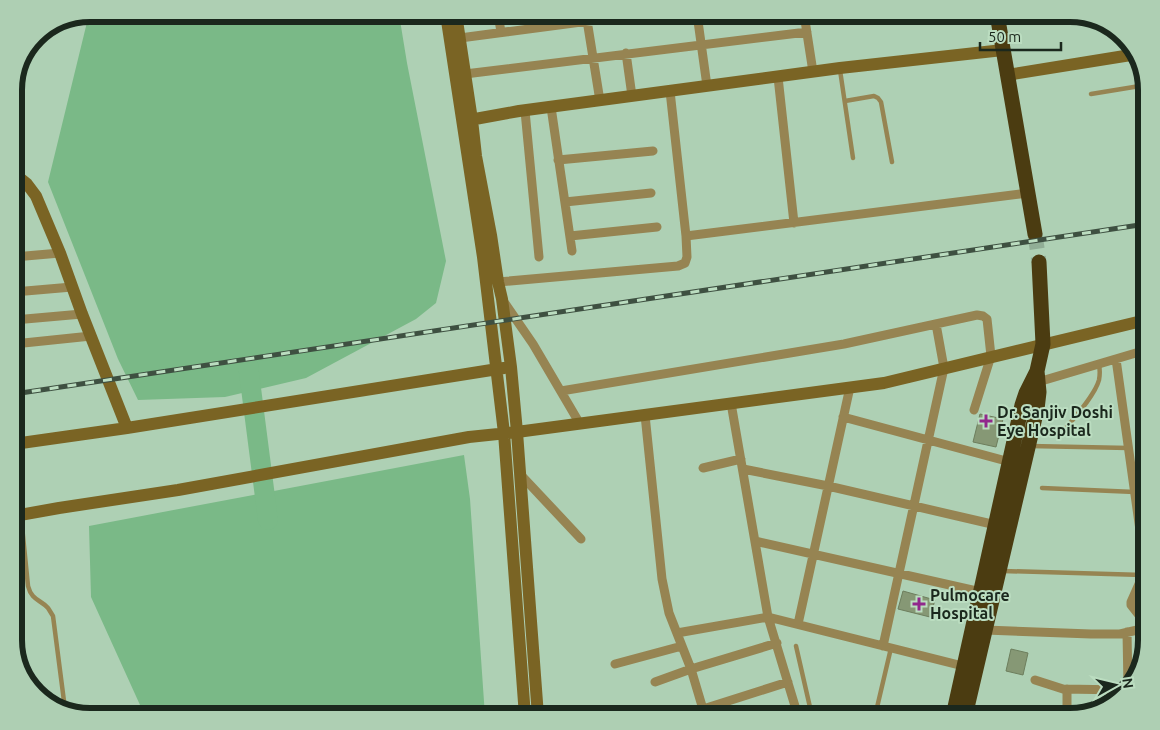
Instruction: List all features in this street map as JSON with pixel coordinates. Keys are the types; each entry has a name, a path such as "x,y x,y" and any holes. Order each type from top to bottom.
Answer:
{"highway":[{"path":"998,22 1035,234"},
{"path":"956,708 985,630 1037,409 1039,392 1037,376 1043,344 1039,262"},
{"path":"966,708 981,592 1022,405 1026,393 1037,376"}],"street":[{"path":"448,22 491,235 511,367 511,433 530,691 535,708"},
{"path":"457,22 465,74 467,121 496,368 520,474 530,691 527,708"},
{"path":"499,22 501,32"},
{"path":"460,38 558,22"},
{"path":"588,22 600,101"},
{"path":"698,22 707,86"},
{"path":"805,22 813,72"},
{"path":"465,74 807,32"},
{"path":"467,121 550,107 840,68 1003,50"},
{"path":"626,53 632,96"},
{"path":"1007,75 1127,55"},
{"path":"778,77 794,223"},
{"path":"498,282 678,266 685,263 688,257 670,91"},
{"path":"550,107 572,251"},
{"path":"525,111 539,257"},
{"path":"558,160 652,151"},
{"path":"23,181 36,196 60,253 127,428"},
{"path":"565,202 651,193"},
{"path":"686,236 1028,193"},
{"path":"570,236 657,227"},
{"path":"23,256 60,253"},
{"path":"485,275 533,344 580,424"},
{"path":"23,291 72,287"},
{"path":"23,319 82,314"},
{"path":"561,391 844,344 983,316 986,319 992,356 974,410"},
{"path":"23,514 178,490 469,437 580,424 884,382 1138,322"},
{"path":"887,647 899,574 944,368 936,324"},
{"path":"23,343 91,336"},
{"path":"1037,376 1100,364 1138,352"},
{"path":"1116,359 1138,513"},
{"path":"23,443 511,367"},
{"path":"798,624 850,387"},
{"path":"731,403 768,617 796,708"},
{"path":"645,415 662,580 669,613 691,669 703,708"},
{"path":"843,416 1010,462"},
{"path":"704,468 741,459"},
{"path":"743,468 996,525"},
{"path":"520,474 581,539"},
{"path":"755,541 981,592"},
{"path":"1138,586 1131,602 1138,615"},
{"path":"677,633 768,617 970,668"},
{"path":"985,630 1120,634 1138,629"},
{"path":"1126,677 1127,632"},
{"path":"655,682 776,643"},
{"path":"615,664 682,646"},
{"path":"1035,680 1067,689 1117,688"},
{"path":"715,708 788,682"},
{"path":"1067,689 1067,708"}],"lane":[{"path":"840,68 852,158"},
{"path":"1091,94 1137,86"},
{"path":"845,101 874,96 878,98 881,102 892,162"},
{"path":"1065,429 1095,390 1100,373 1100,364"},
{"path":"1028,446 1129,448"},
{"path":"1042,488 1135,492"},
{"path":"23,550 30,594 48,608 53,616 64,701"},
{"path":"999,570 1138,571"},
{"path":"796,646 810,708"},
{"path":"876,708 887,647"}],"shaded area":[{"path":"400,22 446,261 436,303 416,319 306,378 225,397 138,400 118,359 48,182 87,23"},
{"path":"464,455 470,499 484,708 141,708 91,597 89,526"}],"building":[{"path":"980,414 1003,419 996,447 973,442"},
{"path":"903,591 935,600 930,617 898,609"},
{"path":"1011,649 1028,653 1023,675 1006,671"}],"waterway":[{"path":"248,365 268,520"}],"tunnel":[{"path":"1035,234 1039,262"}],"railway":[{"path":"23,393 1138,225"}],"place":[{"name":"Dr. Sanjiv Doshi Eye Hospital","path":"986,421"},
{"name":"Pulmocare Hospital","path":"919,604"}]}
